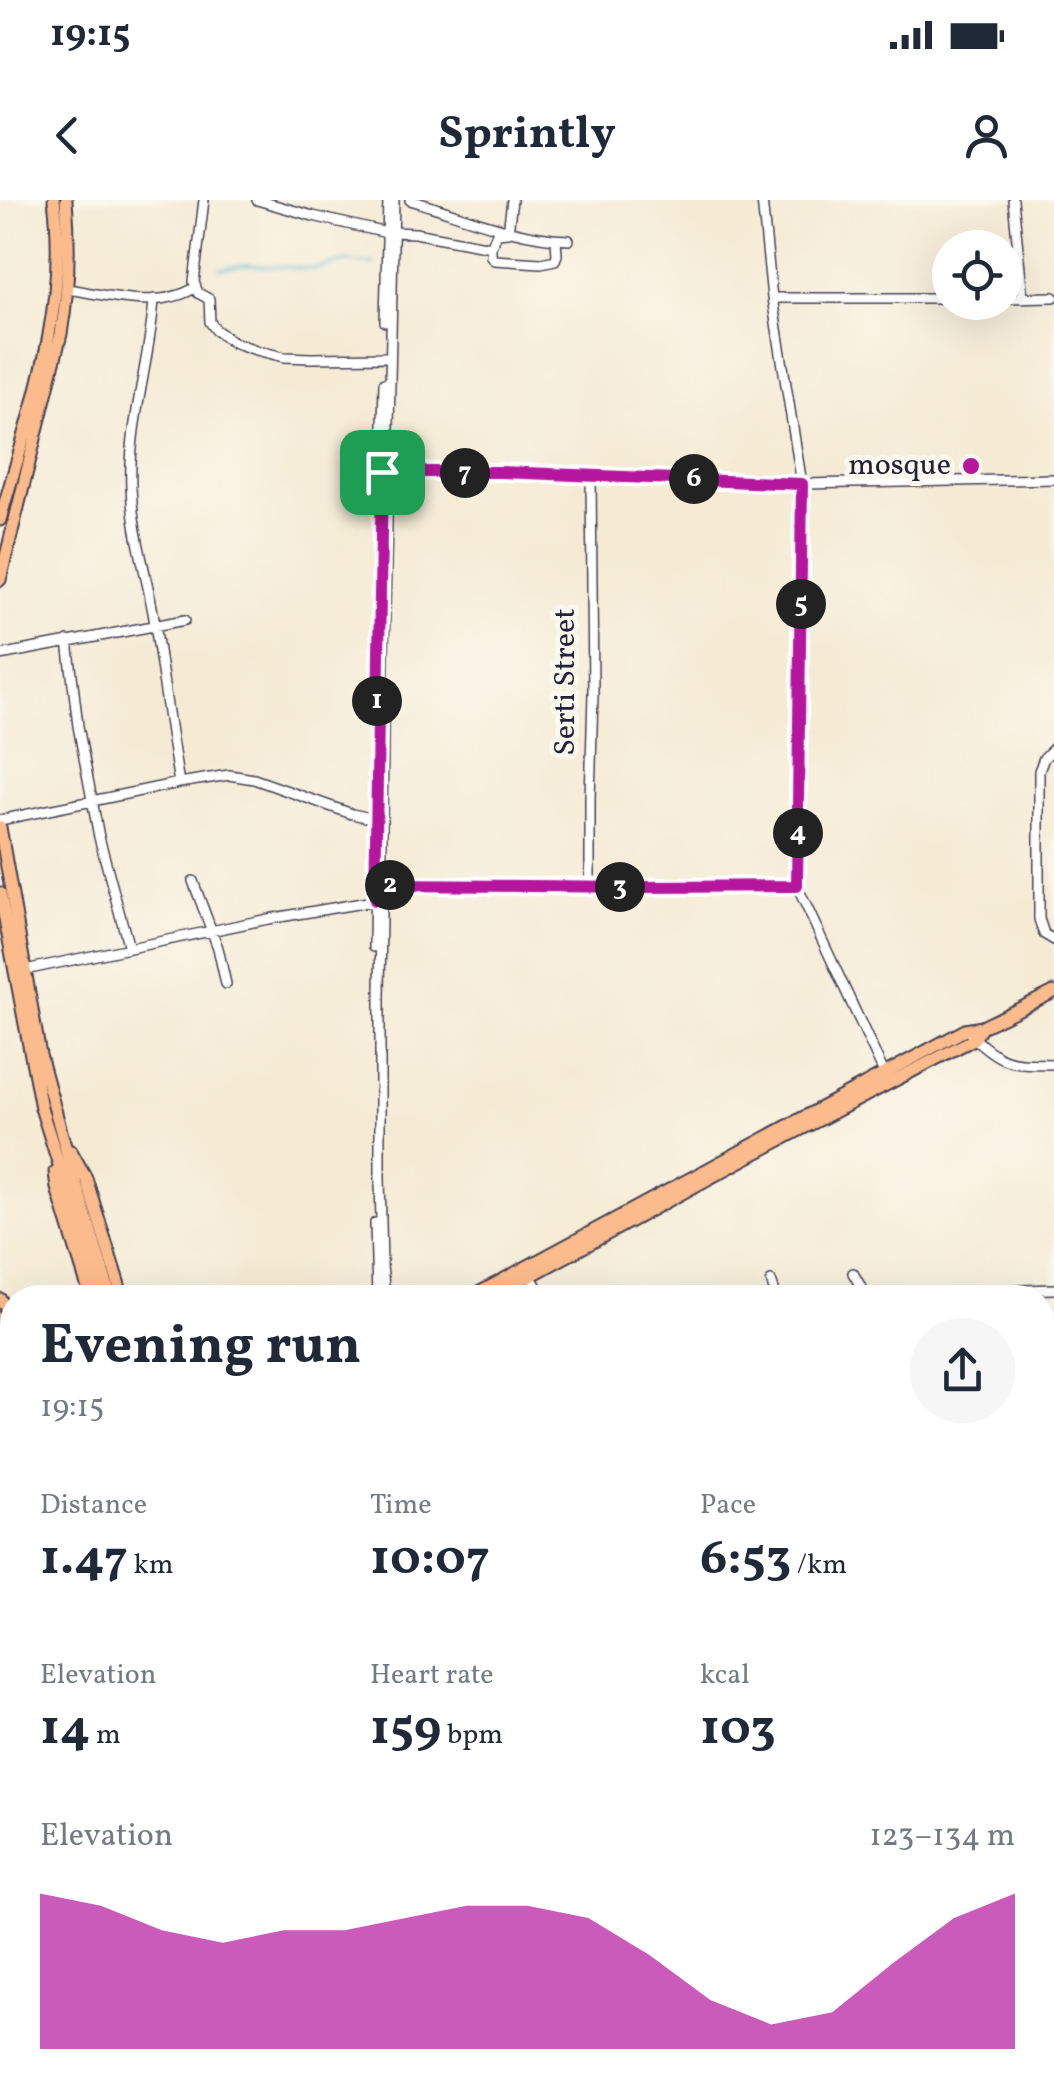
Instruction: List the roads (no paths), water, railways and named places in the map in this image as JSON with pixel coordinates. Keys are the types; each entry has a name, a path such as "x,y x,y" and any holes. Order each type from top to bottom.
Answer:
{"main road":[{"path":"0,520 55,306 58,239 54,200"},
{"path":"0,580 61,334 68,290 66,200"},
{"path":"0,824 55,1135 58,1188 87,1285"},
{"path":"0,892 32,1070 64,1164 97,1285"},
{"path":"514,1285 982,1027 1054,992"},
{"path":"494,1285 885,1075 970,1034"},
{"path":"55,1135 86,1178 119,1285"},
{"path":"64,1164 106,1285"}],"street":[{"path":"204,200 194,266 196,288 209,299 210,322 216,330 232,342 284,357 385,358"},
{"path":"257,200 390,232 491,247"},
{"path":"384,1285 378,820 385,358 393,200"},
{"path":"410,200 508,232 570,240"},
{"path":"508,232 512,200"},
{"path":"762,200 772,298 802,484 797,886 885,1075"},
{"path":"1013,200 1023,298 1054,297"},
{"path":"385,472 389,457 390,232"},
{"path":"508,232 497,233 491,247 494,260 555,260 556,240"},
{"path":"68,290 154,299 179,296 196,288"},
{"path":"772,298 932,298"},
{"path":"154,299 152,330 136,405 131,485 134,530 155,625 179,783"},
{"path":"389,457 401,470 411,473"},
{"path":"385,472 500,472 802,484 1054,479"},
{"name":"Serti Street","path":"590,887 592,477"},
{"path":"0,655 184,620"},
{"path":"68,641 78,726 99,837 129,948"},
{"path":"1054,748 1039,771 1039,919 1044,934 1054,940"},
{"path":"0,824 179,783 239,775 378,820"},
{"path":"193,881 218,948 226,984"},
{"path":"378,885 797,886"},
{"path":"25,970 378,900"},
{"path":"377,1285 374,1179 378,900"},
{"path":"970,1034 1010,1063 1054,1064"},
{"path":"853,1273 860,1285"},
{"path":"531,1276 536,1285"},
{"path":"770,1281 772,1285"}],"waterway":[{"path":"220,269 247,265 316,269 345,261 374,264"}],"place":[{"name":"mosque","path":"971,466"}]}
